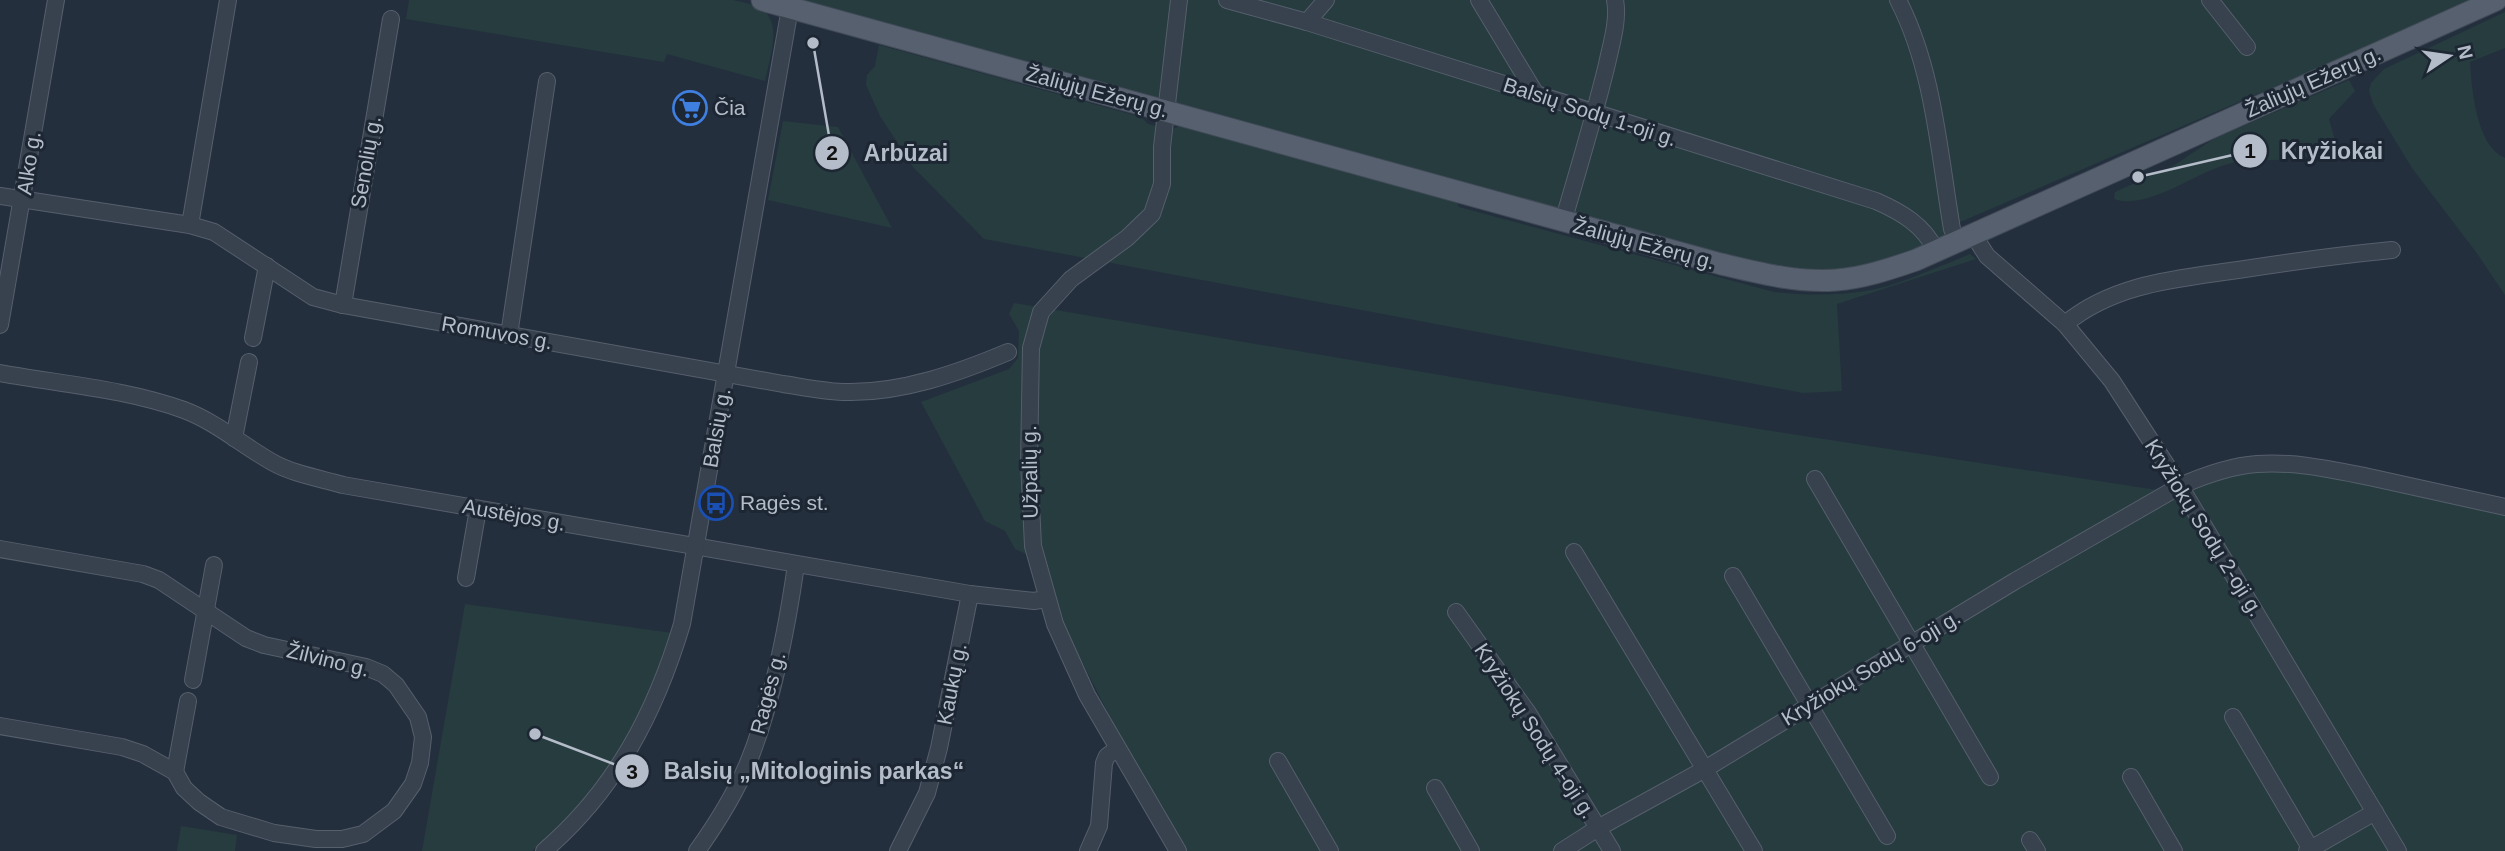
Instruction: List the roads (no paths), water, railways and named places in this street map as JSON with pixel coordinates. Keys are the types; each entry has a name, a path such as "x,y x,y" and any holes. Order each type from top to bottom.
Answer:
{"main road":[{"name":"Žaliųjų Ežerų g.","path":"762,0 1563,222 1721,264 1773,276 1807,280 1859,277 1916,260 2497,0"}],"street":[{"name":"Alko g.","path":"0,325 56,0"},
{"path":"190,225 228,0"},
{"name":"Užpalių g.","path":"1178,851 1074,670 1046,599 1033,546 1030,504 1031,348 1041,312 1071,279 1126,238 1152,214 1162,184 1162,147 1180,0"},
{"name":"Balsių Sodų 1-oji g.","path":"1227,0 1307,22 1595,115 1876,201 1908,216 1927,235 1936,251"},
{"path":"1307,22 1326,0"},
{"path":"1479,0 1537,96"},
{"path":"1563,222 1595,115 1616,18 1615,0"},
{"path":"1898,0 1922,62 1952,229 1965,238"},
{"path":"2210,0 2247,47"},
{"name":"Balsių g.","path":"544,851 592,805 614,775 648,714 673,656 697,546 790,8"},
{"name":"Senolių g.","path":"343,305 391,19"},
{"path":"509,335 547,80"},
{"name":"Romuvos g.","path":"0,195 190,225 214,232 313,297 343,305 783,384 865,392 920,382 981,364 1009,352"},
{"name":"Kryžiokų Sodų 2-oji g.","path":"1965,238 2066,324 2112,381 2180,486 2398,851"},
{"path":"2066,324 2091,306 2115,294 2150,283 2392,250"},
{"path":"253,338 267,266"},
{"path":"234,438 248,362"},
{"name":"Austėjos g.","path":"0,373 162,403 202,418 272,462 343,485 970,594 1034,601 1046,599"},
{"name":"Kryžiokų Sodų 6-oji g.","path":"1562,851 1705,769 1808,705 2180,486 2207,474 2235,467 2280,464 2331,470 2505,507"},
{"path":"1815,479 1990,777"},
{"path":"466,578 478,509"},
{"name":"Žilvino g.","path":"0,550 143,574 159,580 231,629 264,645 366,667 383,674 396,685 418,717 424,737 413,784 394,811 363,834 342,839 316,839 274,833 221,817 184,788 174,772 143,754 122,747 0,726"},
{"path":"1574,552 1754,851"},
{"path":"193,680 214,565"},
{"name":"Ragės g.","path":"697,851 715,826 748,762 777,662 796,565"},
{"path":"1733,576 1886,836"},
{"name":"Kaukų g.","path":"898,851 927,793 939,748 970,594"},
{"name":"Kryžiokų Sodų 4-oji g.","path":"1457,612 1528,713 1612,851"},
{"path":"174,772 188,701"},
{"path":"2233,717 2310,850 2375,812"},
{"path":"1088,851 1099,826 1104,763 1109,754 1117,749"},
{"path":"1278,761 1330,851"},
{"path":"2131,777 2174,851"},
{"path":"1435,788 1471,851"}],"place":[{"name":"Arbūzai","path":"813,43"},
{"name":"Čia","path":"690,108"},
{"name":"Kryžiokai","path":"2138,177"},
{"name":"Ragės st.","path":"716,503"},
{"name":"Balsių „Mitologinis parkas“","path":"535,734"}]}
